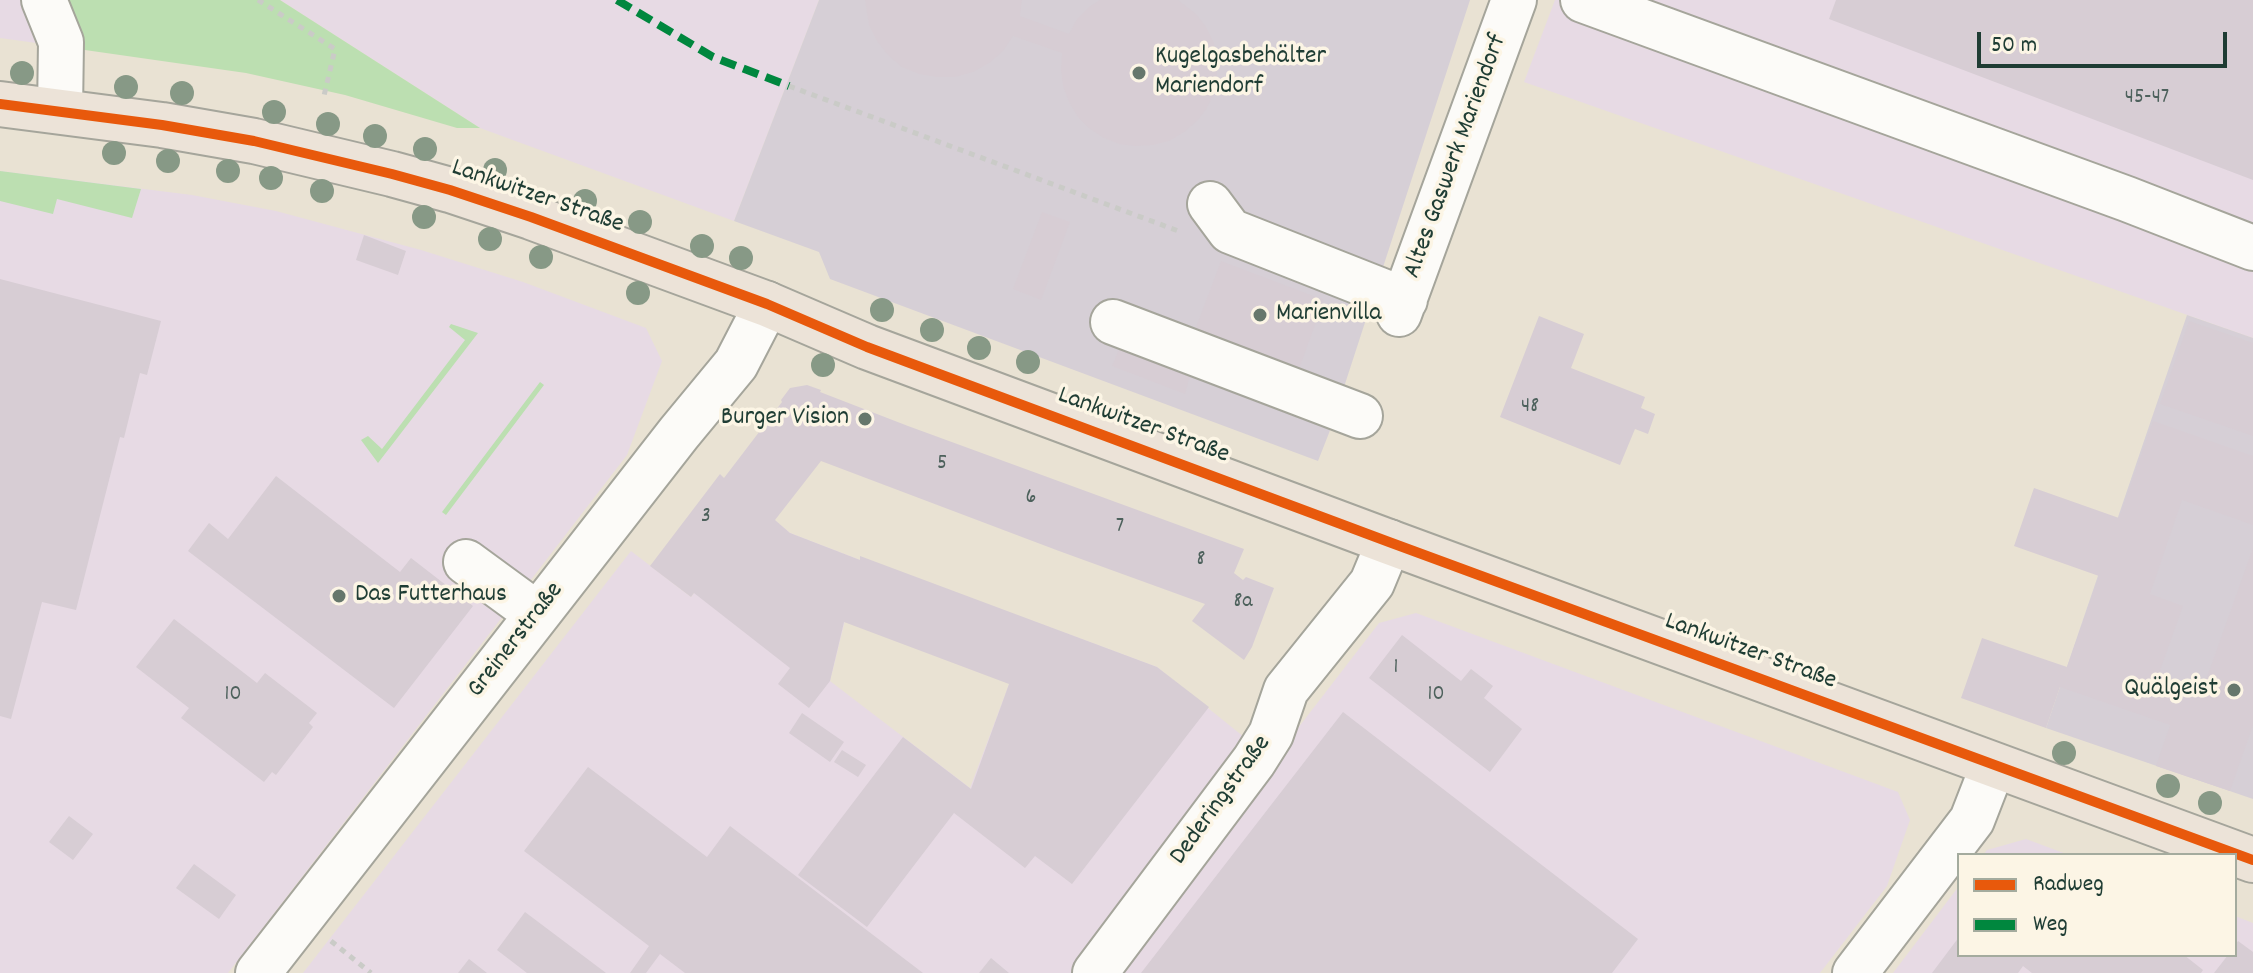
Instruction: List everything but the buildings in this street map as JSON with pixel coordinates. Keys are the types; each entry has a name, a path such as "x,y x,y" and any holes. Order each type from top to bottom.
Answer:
{"main road":[{"name":"Lankwitzer Straße","path":"0,104 162,125 254,141 364,166 450,190 767,304 867,347 2234,853"}],"street":[{"path":"44,0 61,42 60,111"},
{"name":"Altes Gaswerk Mariendorf","path":"1200,220 1402,307 1514,0"},
{"path":"1583,0 2253,248"},
{"name":"Greinerstraße","path":"258,973 736,364 767,304"},
{"path":"1113,322 1360,416"},
{"name":"Dederingstraße","path":"1095,973 1254,761 1271,734 1286,690 1372,583 1389,542"},
{"path":"466,562 537,614"},
{"path":"1855,973 1972,820 1993,766"}],"path":[{"path":"258,0 335,49 323,100"},
{"path":"789,86 1200,220"},
{"path":"309,907 371,973"}],"shaded area":[{"path":"0,0 27,0 44,44 0,38"},
{"path":"280,0 819,0 734,221 480,128"},
{"path":"819,0 1470,0 1318,461 830,279 819,252 734,221"},
{"path":"1555,0 2253,0 2253,338 1524,82"},
{"path":"0,171 192,195 276,211 421,250 523,282 646,328 662,361 627,455 228,973 0,973"},
{"path":"2187,315 2253,338 2253,799 2046,728"},
{"path":"759,507 790,533 860,560 830,681 970,788 1033,621 1157,667 1249,741 1072,973 303,973 631,551 691,597"},
{"path":"1416,613 1898,792 1910,820 1887,886 1820,973 1109,973 1379,623"},
{"path":"2026,839 2064,853 1985,853"},
{"path":"1957,889 1957,957 2237,957 2237,917 2253,923 2253,973 1893,973"}],"green space":[{"path":"57,0 280,0 480,128 457,128 345,95 246,73 78,49"},
{"path":"0,171 141,189 132,218 57,199 53,214 0,201"},
{"path":"451,324 478,333 378,463 361,440 368,436 382,449 465,340 449,327"},
{"path":"540,382 544,385 446,515 442,512"}],"marked path":[{"path":"617,0 713,57 789,86"}],"cycle path":[{"path":"0,104 162,125 254,141 392,174 531,217 767,304 867,347 1389,542 2234,853"},
{"path":"2237,854 2253,860"}],"place":[{"name":"Kugelgasbehälter Mariendorf","path":"1139,73"},
{"name":"Marienvilla","path":"1260,315"},
{"name":"Burger Vision","path":"865,419"},
{"name":"Das Futterhaus","path":"339,596"},
{"name":"Quälgeist","path":"2234,690"}]}
